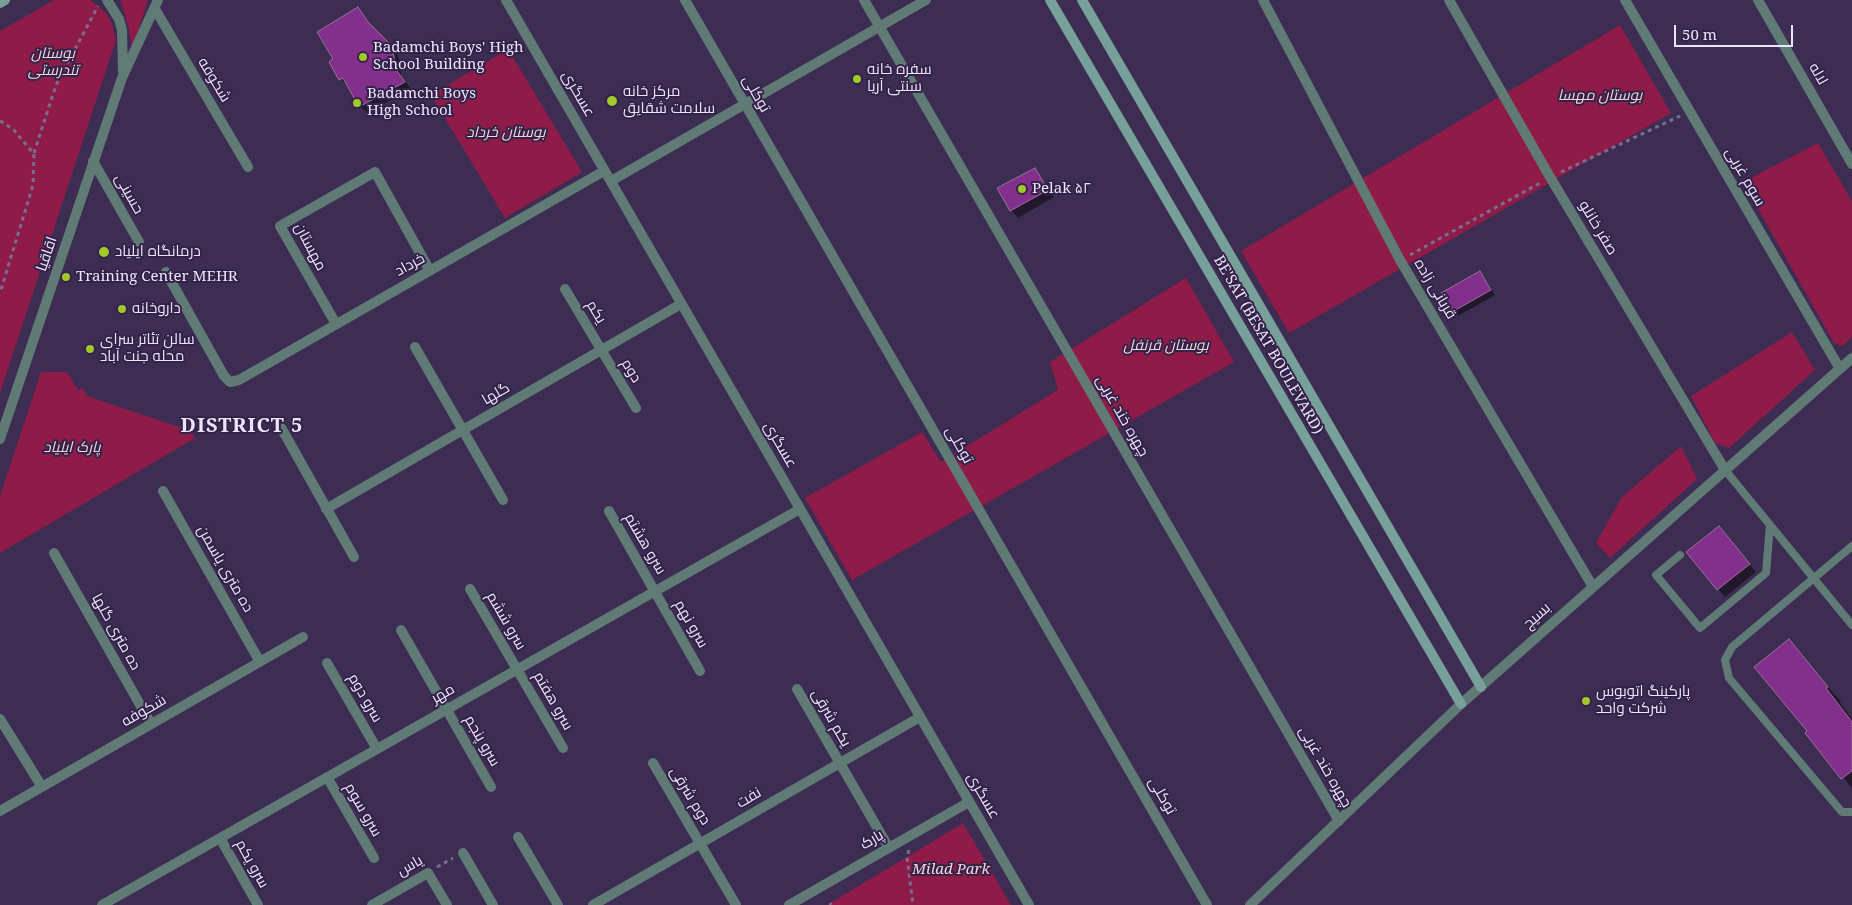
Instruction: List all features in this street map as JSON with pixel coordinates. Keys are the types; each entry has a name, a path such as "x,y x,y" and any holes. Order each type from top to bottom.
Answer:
{"street":[{"path":"0,3 5,0"},
{"path":"107,0 119,19 122,30 122,78"},
{"name":"عسگری","path":"506,0 1029,905"},
{"name":"توکلی","path":"685,0 1207,905"},
{"name":"چهره خند غربی","path":"864,0 1338,821"},
{"path":"611,181 926,0"},
{"name":"BE'SAT (BESAT BOULEVARD)","path":"1050,0 1460,704"},
{"name":"BE'SAT (BESAT BOULEVARD)","path":"1082,0 1481,687"},
{"name":"قربانی زاده","path":"1264,0 1400,260 1593,587"},
{"name":"صفر خانلو","path":"1449,0 1550,177 1725,470"},
{"name":"لاله","path":"1758,0 1852,164"},
{"name":"سوم غربی","path":"1627,1 1840,369"},
{"path":"122,78 156,4"},
{"name":"شکوفه","path":"156,4 248,167"},
{"name":"اقاقیا","path":"0,439 122,78"},
{"name":"حسینی","path":"94,162 139,242"},
{"name":"خرداد","path":"166,272 224,376 230,382 239,380 604,171"},
{"name":"مهستان","path":"336,324 280,226 375,172 430,271"},
{"name":"یکم","path":"565,289 602,350"},
{"name":"گلها","path":"326,509 681,304"},
{"path":"415,347 502,500"},
{"name":"دوم","path":"602,350 636,408"},
{"name":"بسیج","path":"1250,905 1460,704 1852,358"},
{"path":"278,424 354,557"},
{"name":"ده متری یاسمن","path":"163,491 260,662"},
{"name":"مهر","path":"102,905 800,509"},
{"name":"سرو هشتم","path":"609,511 655,591"},
{"name":"ده متری گلها","path":"54,553 151,724"},
{"name":"سرو ششم","path":"470,589 517,669"},
{"name":"سرو نهم","path":"655,591 700,671"},
{"name":"سرو پنجم","path":"401,630 491,787"},
{"name":"شکوفه","path":"0,811 303,637"},
{"name":"سرو دوم","path":"327,663 377,749"},
{"name":"سرو هفتم","path":"517,669 562,748"},
{"name":"یکم شرقی","path":"797,689 889,848"},
{"name":"نفت","path":"593,905 920,717"},
{"path":"0,719 42,787"},
{"name":"دوم شرقی","path":"653,763 736,905"},
{"name":"سرو سوم","path":"327,777 374,858"},
{"name":"پارک","path":"789,905 969,802"},
{"path":"518,837 558,905"},
{"name":"سرو یکم","path":"220,838 258,905"},
{"path":"463,853 493,905"},
{"path":"428,873 447,905"},
{"name":"یاس","path":"372,905 428,873"}],"lane":[{"path":"1725,470 1852,625"},
{"path":"1680,555 1656,575 1700,628 1766,573 1770,525"},
{"path":"1852,546 1732,647 1725,660 1729,678 1842,812 1852,812"}],"path":[{"path":"0,293 33,185 34,154 56,85 101,0"},
{"path":"0,121 13,129 34,154"},
{"path":"912,905 907,857 914,833"},
{"name":"یاس","path":"428,873 463,853"}],"green space":[{"name":"بوستان تندرستی","path":"54,0 90,0 106,13 111,21 116,40 0,393 0,31"},
{"path":"121,0 148,0 132,50 129,30"},
{"name":"بوستان مهسا","path":"1620,25 1671,113 1289,333 1241,251"},
{"name":"بوستان خرداد","path":"508,49 582,172 505,218 431,95"},
{"path":"1818,143 1852,201 1852,336 1843,346 1834,343 1743,182"},
{"name":"بوستان قرنفل","path":"1186,278 1234,362 852,580 805,498 922,432 941,462 1058,390 1050,362"},
{"path":"1792,332 1815,370 1729,448 1715,443 1691,396"},
{"name":"پارک ایلیاد","path":"41,372 67,372 78,390 83,388 87,396 191,431 195,438 0,553 0,496"},
{"path":"1681,446 1697,479 1610,558 1596,543 1622,497"},
{"name":"Milad Park","path":"963,823 1011,905 827,905 907,857"}],"building":[{"name":"Badamchi Boys' High School Building","path":"358,7 368,22 389,43 394,56 395,68 405,82 359,107 343,78 339,80 329,62 333,59 317,32"},
{"name":"Pelak ۵۲","path":"1035,168 1048,190 1010,211 997,188"},
{"path":"1480,271 1491,290 1452,312 1441,293"},
{"path":"1719,526 1750,564 1717,590 1686,552"},
{"path":"1789,639 1828,687 1826,688 1852,722 1852,771 1841,779 1805,733 1807,731 1754,667"}],"place":[{"name":"Badamchi Boys' High School Building","path":"363,57"},
{"name":"سفره خانه سنتی آریا","path":"857,79"},
{"name":"مرکز خانه سلامت شقایق","path":"612,101"},
{"name":"Badamchi Boys High School","path":"357,103"},
{"name":"Pelak ۵۲","path":"1022,189"},
{"name":"درمانگاه ایلیاد","path":"104,252"},
{"name":"Training Center MEHR","path":"66,277"},
{"name":"داروخانه","path":"122,309"},
{"name":"سالن تئاتر سرای محله جنت آباد","path":"90,349"},
{"name":"پارکینگ اتوبوس شرکت واحد","path":"1586,701"}],"district":[{"name":"DISTRICT 5","path":"242,426"}]}
